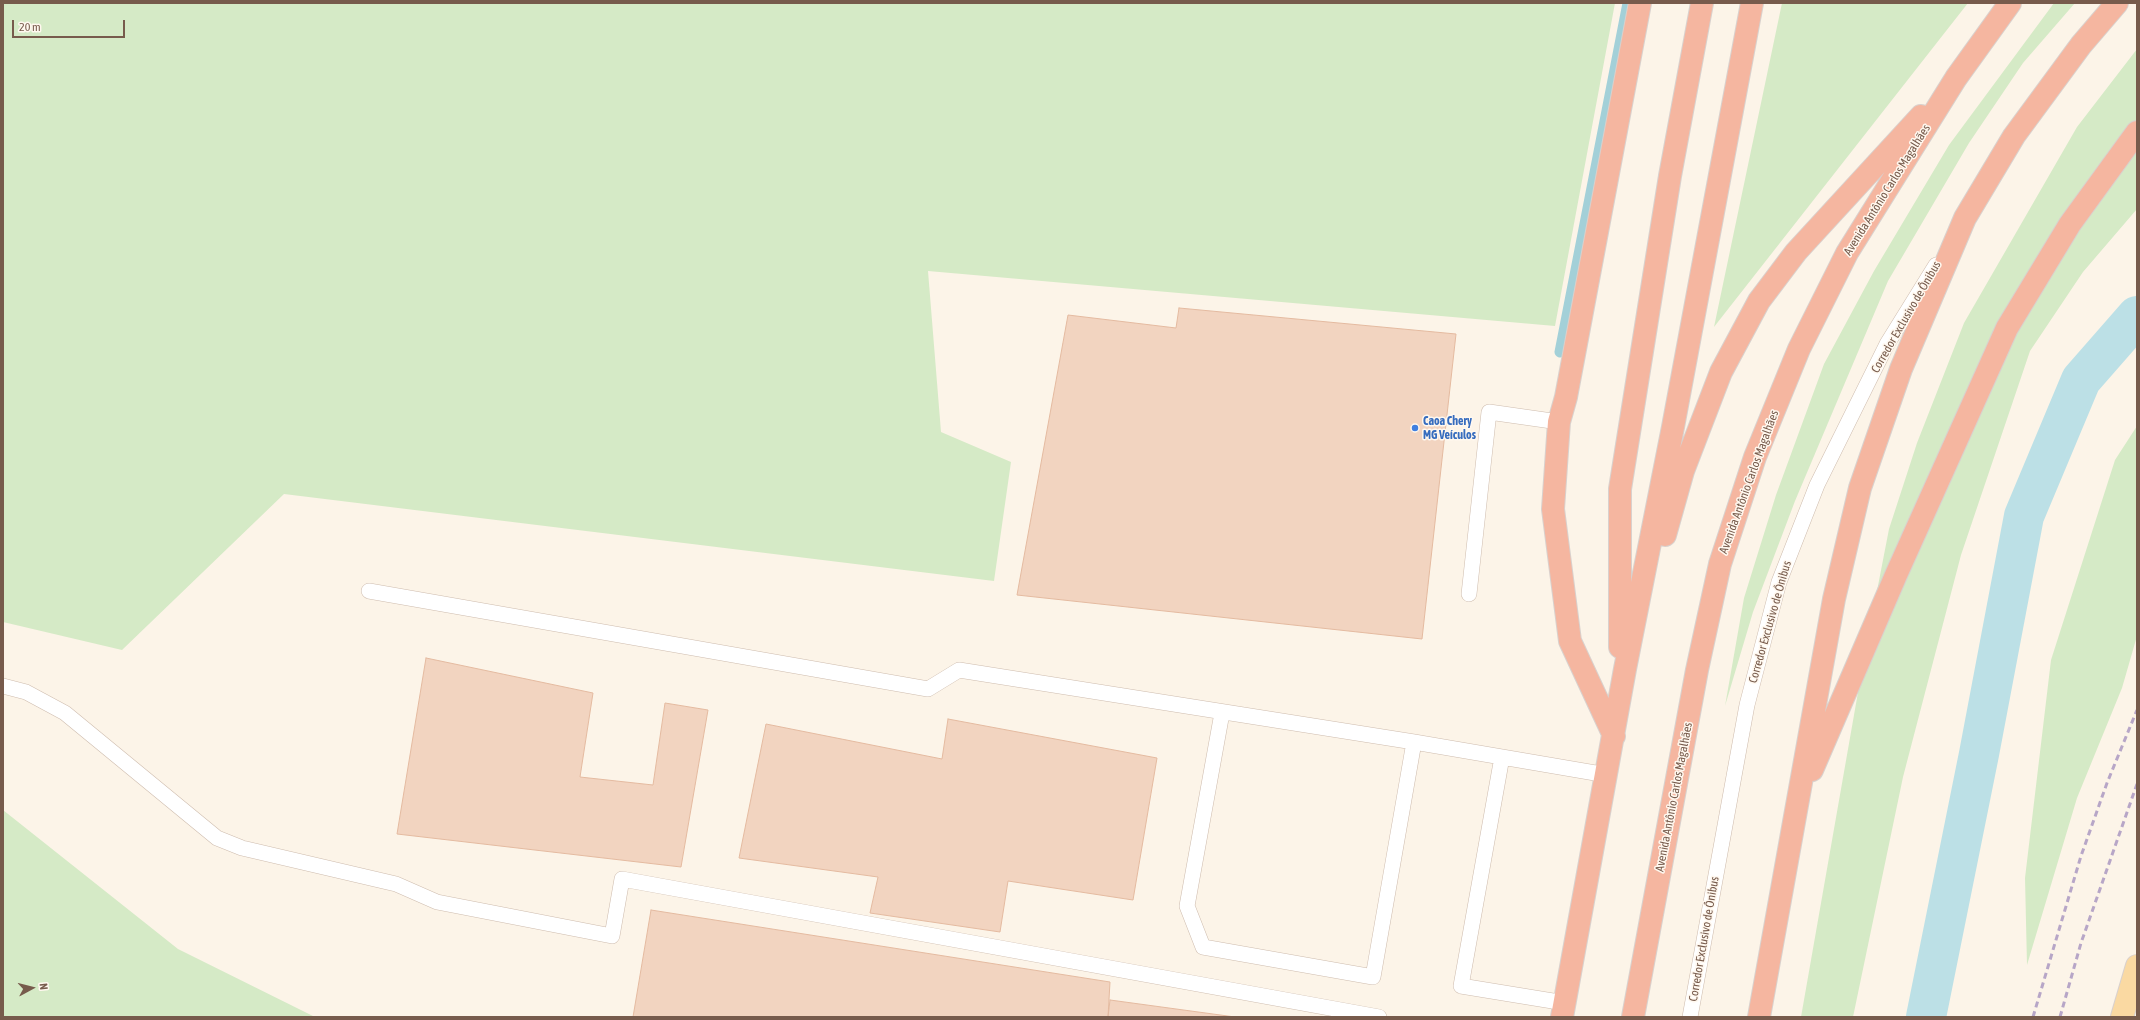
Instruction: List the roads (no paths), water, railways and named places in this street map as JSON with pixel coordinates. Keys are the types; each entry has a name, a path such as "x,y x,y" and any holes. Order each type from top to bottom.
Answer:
{"highway":[{"path":"1614,736 1570,641 1553,509 1559,422 1567,389 1640,3"},
{"path":"1620,701 1620,489 1670,176 1702,3"},
{"path":"1564,1010 1625,669 1673,428 1752,3"},
{"name":"Avenida Antônio Carlos Magalhães","path":"1633,1017 1697,670 1720,564 1755,457 1799,349 1847,253 1956,78 2010,3"},
{"path":"1759,1017 1834,598 1860,488 1901,369 1965,218 2014,136 2081,45 2117,3"},
{"path":"1625,669 1686,464 1721,372 1759,302 1814,232 1956,78"},
{"path":"1797,804 1896,575 2007,328 2070,224 2137,132"}],"main road":[{"path":"2122,1017 2137,966"}],"lane":[{"name":"Corredor Exclusivo de Ônibus","path":"1690,1017 1747,705 1779,582 1817,485 1888,344 1965,218"},
{"path":"1469,594 1489,412 1559,422"},
{"path":"368,591 928,689 959,670 1222,713 1414,742 1607,775"},
{"path":"3,686 26,692 65,713 217,838 242,848 396,884 437,902 612,936 622,879 1379,1017"},
{"path":"1222,713 1187,906 1203,947 1373,977 1414,742"},
{"path":"1502,757 1461,986 1564,1010"}],"waterway":[{"path":"1560,352 1628,3"},
{"path":"1926,1017 1979,754 2024,516 2081,380 2137,316"}],"railway":[{"path":"2033,1017 2081,856 2107,783 2137,710"},
{"path":"2060,1017 2081,943 2137,784"}],"place":[{"name":"Caoa Chery MG Veículos","path":"1415,428"}]}
